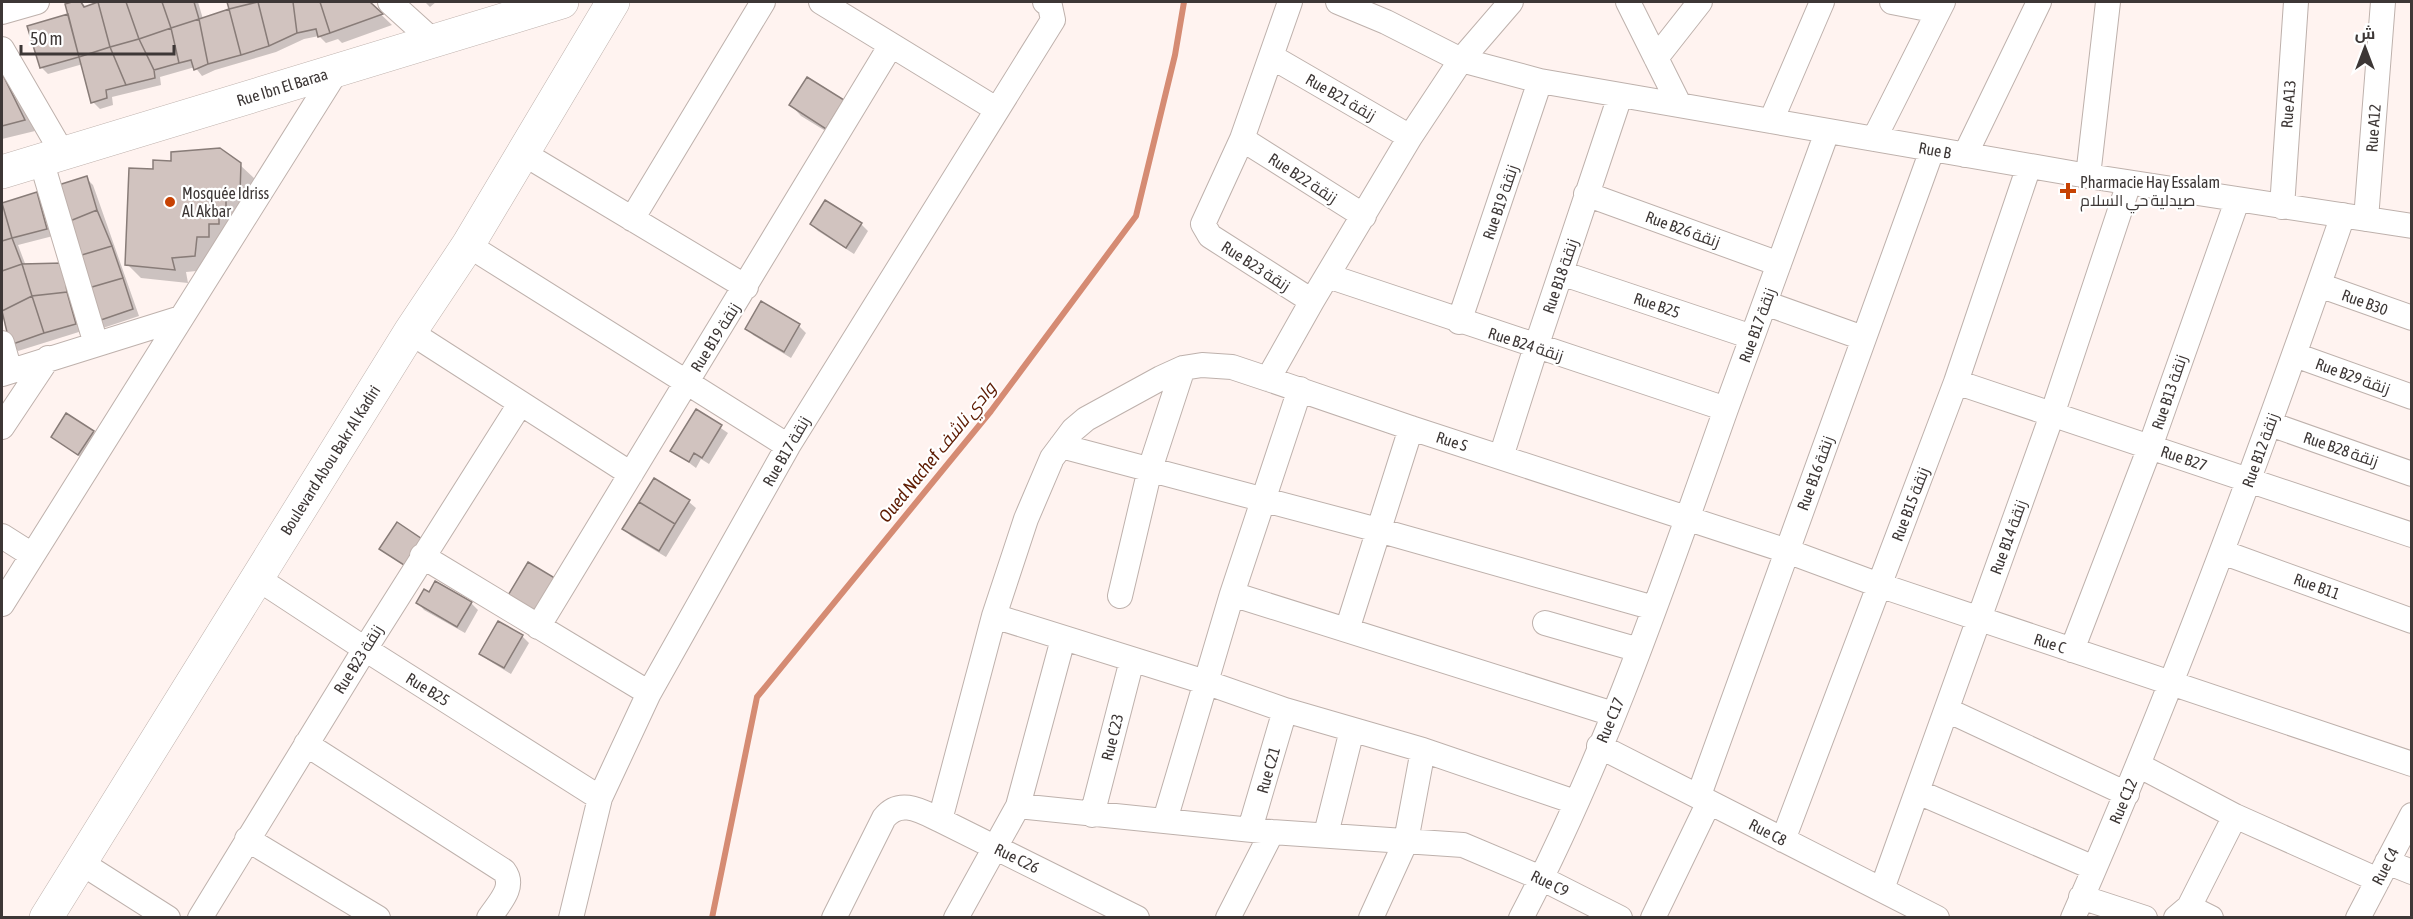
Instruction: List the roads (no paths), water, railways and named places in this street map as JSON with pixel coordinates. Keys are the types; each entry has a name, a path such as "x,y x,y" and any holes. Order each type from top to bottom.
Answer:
{"main road":[{"name":"Rue Ibn El Baraa","path":"2,172 562,2"},
{"name":"Boulevard Abou Bakr Al Kadiri","path":"46,918 410,332 468,245 521,152 613,2"}],"street":[{"path":"2,12 37,2"},
{"path":"390,2 433,40"},
{"path":"632,219 763,2"},
{"path":"821,2 996,109"},
{"path":"1242,139 1290,2"},
{"name":"Rue B","path":"1338,2 1391,12 1461,60 1540,81 2237,201 2412,226"},
{"path":"1268,379 1311,301 1410,137 1461,60 1511,2"},
{"path":"1628,2 1679,105"},
{"path":"1656,58 1700,2"},
{"path":"1771,121 1822,2"},
{"path":"1874,139 1940,6 1892,2"},
{"path":"1965,155 2039,2"},
{"path":"2088,176 2108,2"},
{"name":"Rue A13","path":"2282,207 2296,2"},
{"name":"Rue A12","path":"2354,217 2383,2"},
{"name":"Rue B17 زنقة","path":"571,918 600,798 649,693 788,446 1053,20 1048,6"},
{"name":"Rue B19 زنقة","path":"538,627 891,45"},
{"path":"2,49 52,157 96,344"},
{"name":"Rue B21 زنقة","path":"1272,57 1410,137"},
{"path":"2,604 337,70"},
{"name":"Rue B19 زنقة","path":"1460,322 1540,81"},
{"name":"Rue B18 زنقة","path":"1501,457 1620,96"},
{"name":"Rue B17 زنقة","path":"1689,519 1827,132"},
{"name":"Rue B22 زنقة","path":"1242,139 1364,216"},
{"name":"Rue B23 زنقة","path":"1242,139 1204,220 1204,227 1210,236 1311,301"},
{"name":"Rue B16 زنقة","path":"1653,918 1704,799 1787,551 1932,150"},
{"path":"521,152 746,286"},
{"name":"Rue B15 زنقة","path":"1783,840 1956,382 2029,166"},
{"name":"Rue B14 زنقة","path":"1882,889 2052,414 2129,183"},
{"name":"Rue B26 زنقة","path":"1586,194 1779,264"},
{"name":"Rue B13 زنقة","path":"2072,650 2150,447 2237,201"},
{"name":"Rue B12 زنقة","path":"2172,684 2270,424 2319,285 2354,217"},
{"path":"468,245 788,446"},
{"name":"Rue B25","path":"1561,273 1752,337"},
{"name":"Rue B24 زنقة","path":"1328,276 1726,410"},
{"name":"Rue B30","path":"2319,285 2412,318"},
{"path":"1765,303 1863,338"},
{"path":"2,343 6,373 181,318"},
{"path":"410,332 631,474"},
{"name":"Rue B29 زنقة","path":"2295,355 2412,397"},
{"path":"2,427 48,358"},
{"name":"Rue S","path":"1183,368 1214,365 1232,368 1689,519"},
{"path":"940,820 994,616 1026,519 1045,473 1073,430 1086,419 1183,368"},
{"path":"1120,596 1150,469 1183,368"},
{"name":"Rue B27","path":"1956,382 2412,535"},
{"path":"1165,820 1232,594 1300,389"},
{"name":"Rue B23 زنقة","path":"200,918 365,649 520,404"},
{"name":"Rue B28 زنقة","path":"2270,424 2412,474"},
{"path":"1347,630 1411,428"},
{"path":"1061,446 1378,530 1654,608"},
{"name":"Rue C","path":"1689,519 2412,764"},
{"name":"Rue C17","path":"1521,918 1613,714 1689,519"},
{"path":"2,536 32,555"},
{"name":"Rue B11","path":"2222,552 2412,621"},
{"path":"423,556 649,693"},
{"name":"Rue B25","path":"257,578 600,798"},
{"path":"1232,594 1613,714"},
{"path":"994,616 1205,682 1285,710 1423,750 1575,802"},
{"path":"1545,623 1639,650"},
{"path":"956,918 1018,806 1063,639"},
{"name":"Rue C23","path":"1092,814 1132,660"},
{"name":"Rue C12","path":"2077,908 2172,684"},
{"name":"Rue C21","path":"1228,918 1261,831 1285,710"},
{"path":"1947,710 2127,794"},
{"path":"1326,834 1352,730"},
{"path":"306,744 504,871 509,878 509,887 489,918"},
{"name":"Rue C8","path":"1599,746 1937,918"},
{"path":"1371,918 1406,841 1423,750"},
{"path":"2138,765 2235,816 2382,871 2412,872"},
{"path":"1918,792 2094,868"},
{"name":"Rue C9","path":"1018,806 1261,831 1463,845 1541,878 1620,918"},
{"name":"Rue C26","path":"834,918 884,818 894,809 912,807 1137,918"},
{"name":"Rue C4","path":"2358,918 2412,815"},
{"path":"2211,918 2182,912 2235,816"},
{"path":"247,839 378,918"},
{"path":"80,862 168,918"},
{"path":"2077,908 2145,918"}],"waterway":[{"name":"Oued Nachef وادي ناشف","path":"712,918 757,697 991,411 1136,216 1175,55 1184,2"}],"place":[{"name":"Pharmacie Hay Essalam صيدلية حي السلام","path":"2068,191"},
{"name":"Mosquée Idriss Al Akbar","path":"170,202"}]}
